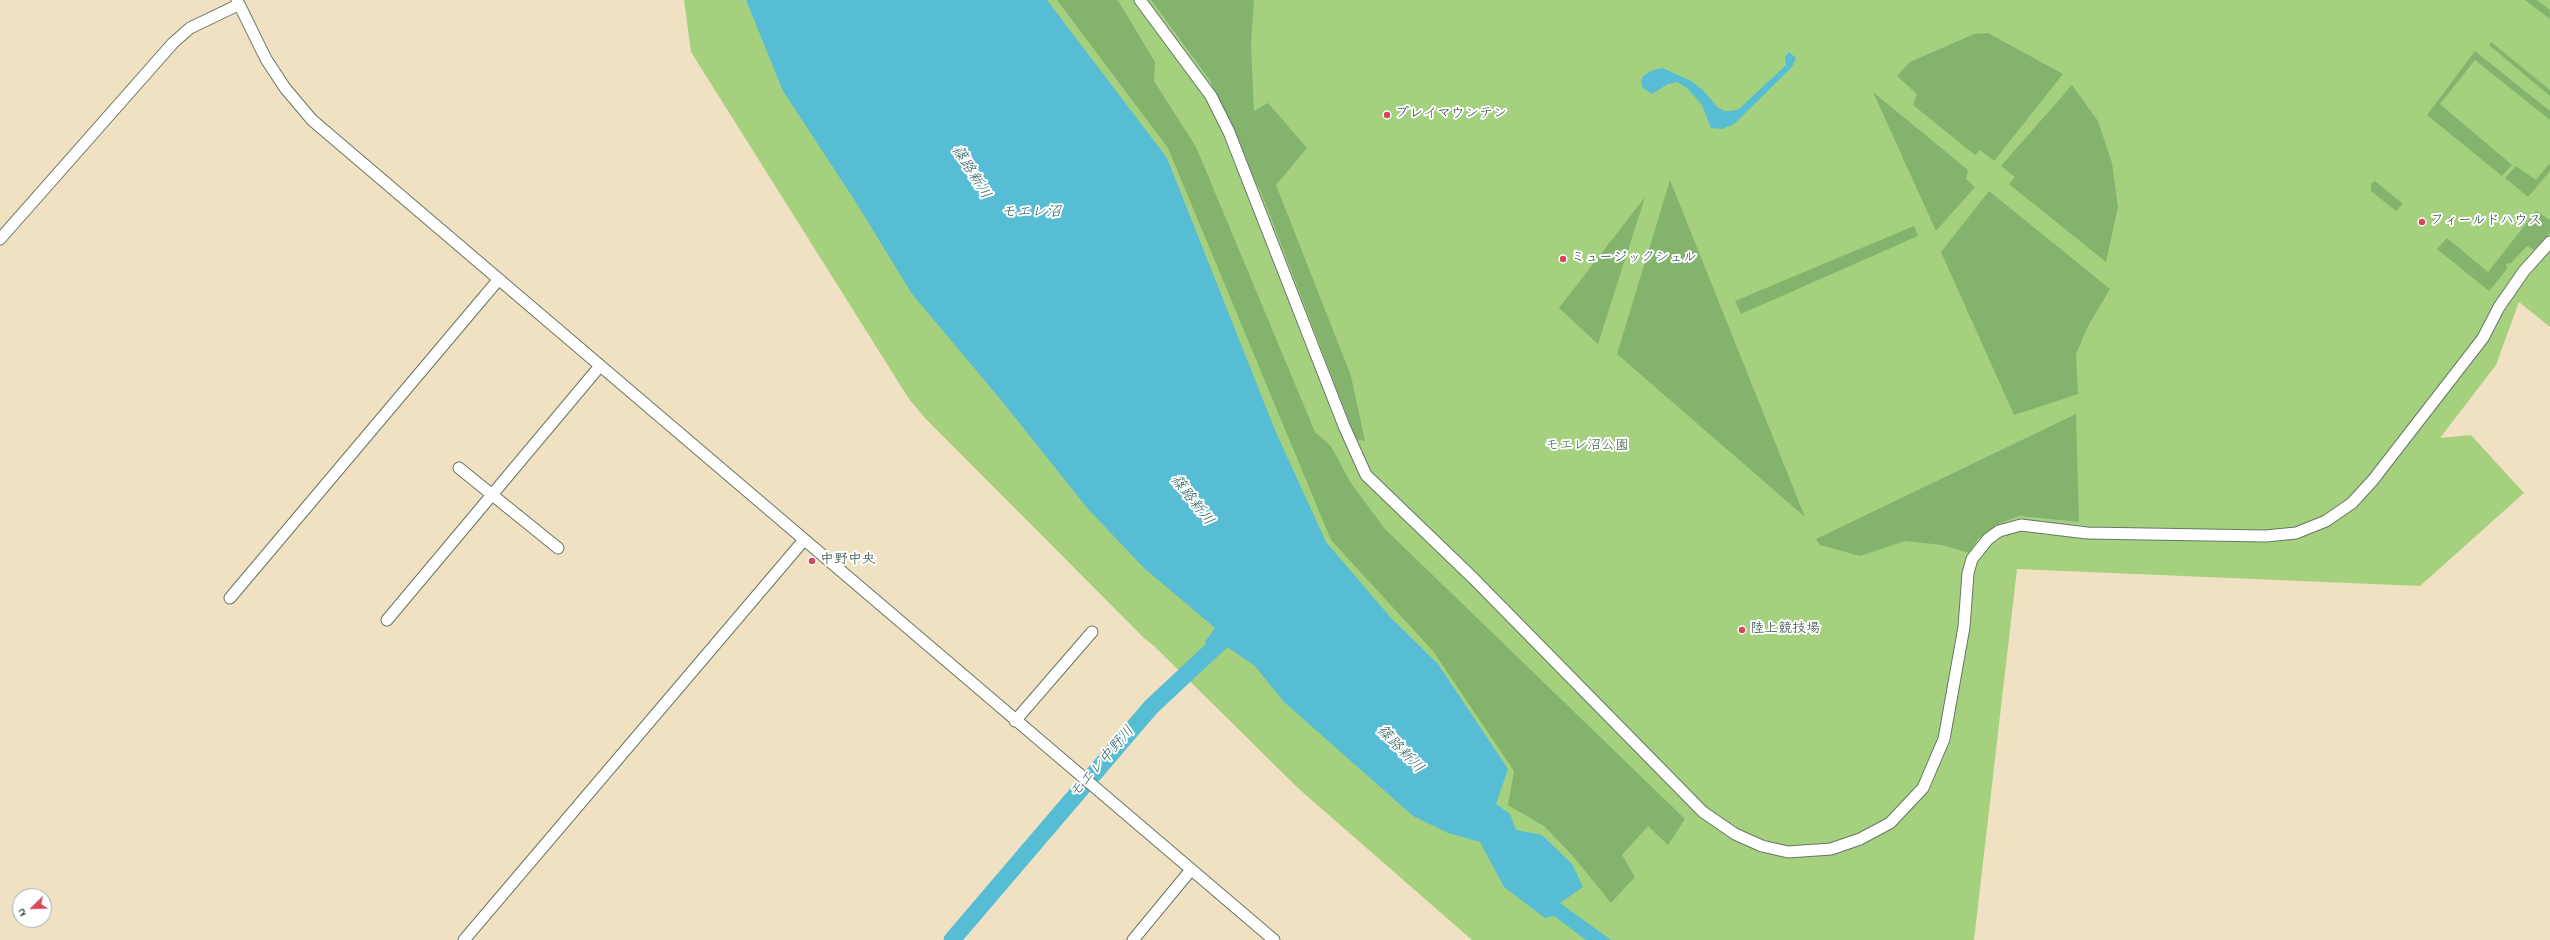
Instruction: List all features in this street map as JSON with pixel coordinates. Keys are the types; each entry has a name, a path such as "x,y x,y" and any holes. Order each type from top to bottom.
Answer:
{"street":[{"path":"1140,0 1212,96 1229,132 1344,426 1366,475 1473,578 1703,812 1735,834 1762,846 1788,852 1831,849 1865,836 1890,823 1923,788 1944,739 1964,627 1968,573 1972,559 1988,539 1999,530 2021,525 2087,533 2266,536 2296,532 2326,521 2352,503 2374,480 2483,338 2499,307 2524,271 2550,242"},
{"path":"0,239 173,43 190,28 238,2 266,59 281,83 312,120 1190,871 1274,940"},
{"path":"230,598 499,279"},
{"path":"386,620 600,366"},
{"path":"459,468 558,548"},
{"path":"464,940 804,540"},
{"path":"1015,721 1092,632"},
{"path":"1132,940 1190,871"}],"green space":[{"name":"モエレ沼公園","path":"684,0 2550,0 2550,327 2519,302 2496,365 2440,438 2471,435 2524,493 2420,586 2017,569 1974,940 1472,940 1299,789 1154,646 1144,638 925,418 909,399 691,52"},
{"path":"1057,0 1117,0 1119,2 1155,62 1154,81 1196,147 1315,432 1331,446 1350,482 1385,529 1685,819 1668,845 1648,826 1622,855 1635,877 1611,903 1573,856 1544,826 1508,805 1514,771 1433,651 1331,540 1168,148"},
{"path":"1151,0 1254,0 1251,44 1254,111 1268,103 1307,148 1276,185 1351,376 1365,441 1356,439 1261,192 1215,104 1211,82"},
{"path":"2525,0 2537,0 2550,10 2550,19"},
{"path":"1988,33 2063,74 1994,161 1980,150 1975,155 1913,105 1917,94 1897,76 1910,62 1974,34"},
{"path":"2491,42 2550,90 2550,96 2489,45"},
{"path":"2475,51 2550,111 2550,120 2475,60 2440,104 2512,165 2502,176 2427,115"},
{"path":"2072,85 2098,121 2112,163 2118,207 2106,262 2009,184 2015,177 2001,166"},
{"path":"1873,92 1968,170 1966,179 1975,187 1936,231"},
{"path":"2550,163 2550,171 2528,197 2505,178 2516,166 2536,180"},
{"path":"1670,180 1805,517 1617,354"},
{"path":"2375,181 2403,204 2396,211 2371,191 2371,184"},
{"path":"1989,191 2110,289 2088,326 2076,354 2078,394 2014,415 1941,252"},
{"path":"1645,197 1598,344 1559,308"},
{"path":"2536,211 2550,220 2550,233 2534,250 2527,246 2511,263 2506,264 2507,269 2489,291 2437,249 2447,238 2488,272"},
{"path":"1914,226 1918,236 1741,314 1735,301"},
{"path":"2076,414 2079,522 2020,516 2000,523 1978,539 1969,553 1942,545 1905,541 1860,556 1820,545 1816,539"}],"water":[{"name":"モエレ沼","path":"746,0 1047,0 1167,158 1275,430 1326,542 1391,618 1438,664 1508,769 1496,804 1510,814 1516,830 1542,835 1572,864 1583,887 1560,903 1611,940 1586,940 1554,916 1545,918 1504,887 1480,842 1448,833 1413,816 1283,701 1255,666 1227,647 1216,657 1205,642 1215,628 1144,568 1088,509 1001,400 912,294 857,204 783,91"},
{"path":"1789,52 1796,58 1792,67 1734,124 1722,129 1711,128 1702,105 1687,88 1677,82 1668,84 1652,94 1643,88 1641,82 1643,76 1653,70 1663,68 1691,81 1703,90 1718,108 1725,111 1732,111 1739,109 1786,65 1785,57"}],"waterway":[{"name":"モエレ中野川","path":"952,940 1151,707 1228,635"}],"place":[{"name":"プレイマウンテン","path":"1387,115"},
{"name":"フィールドハウス","path":"2422,222"},
{"name":"ミュージックシェル","path":"1563,259"},
{"name":"中野中央","path":"812,561"},
{"name":"陸上競技場","path":"1742,630"}],"water label":[{"name":"篠路新川","path":"970,173"},
{"name":"篠路新川","path":"1191,501"},
{"name":"篠路新川","path":"1399,750"}]}
